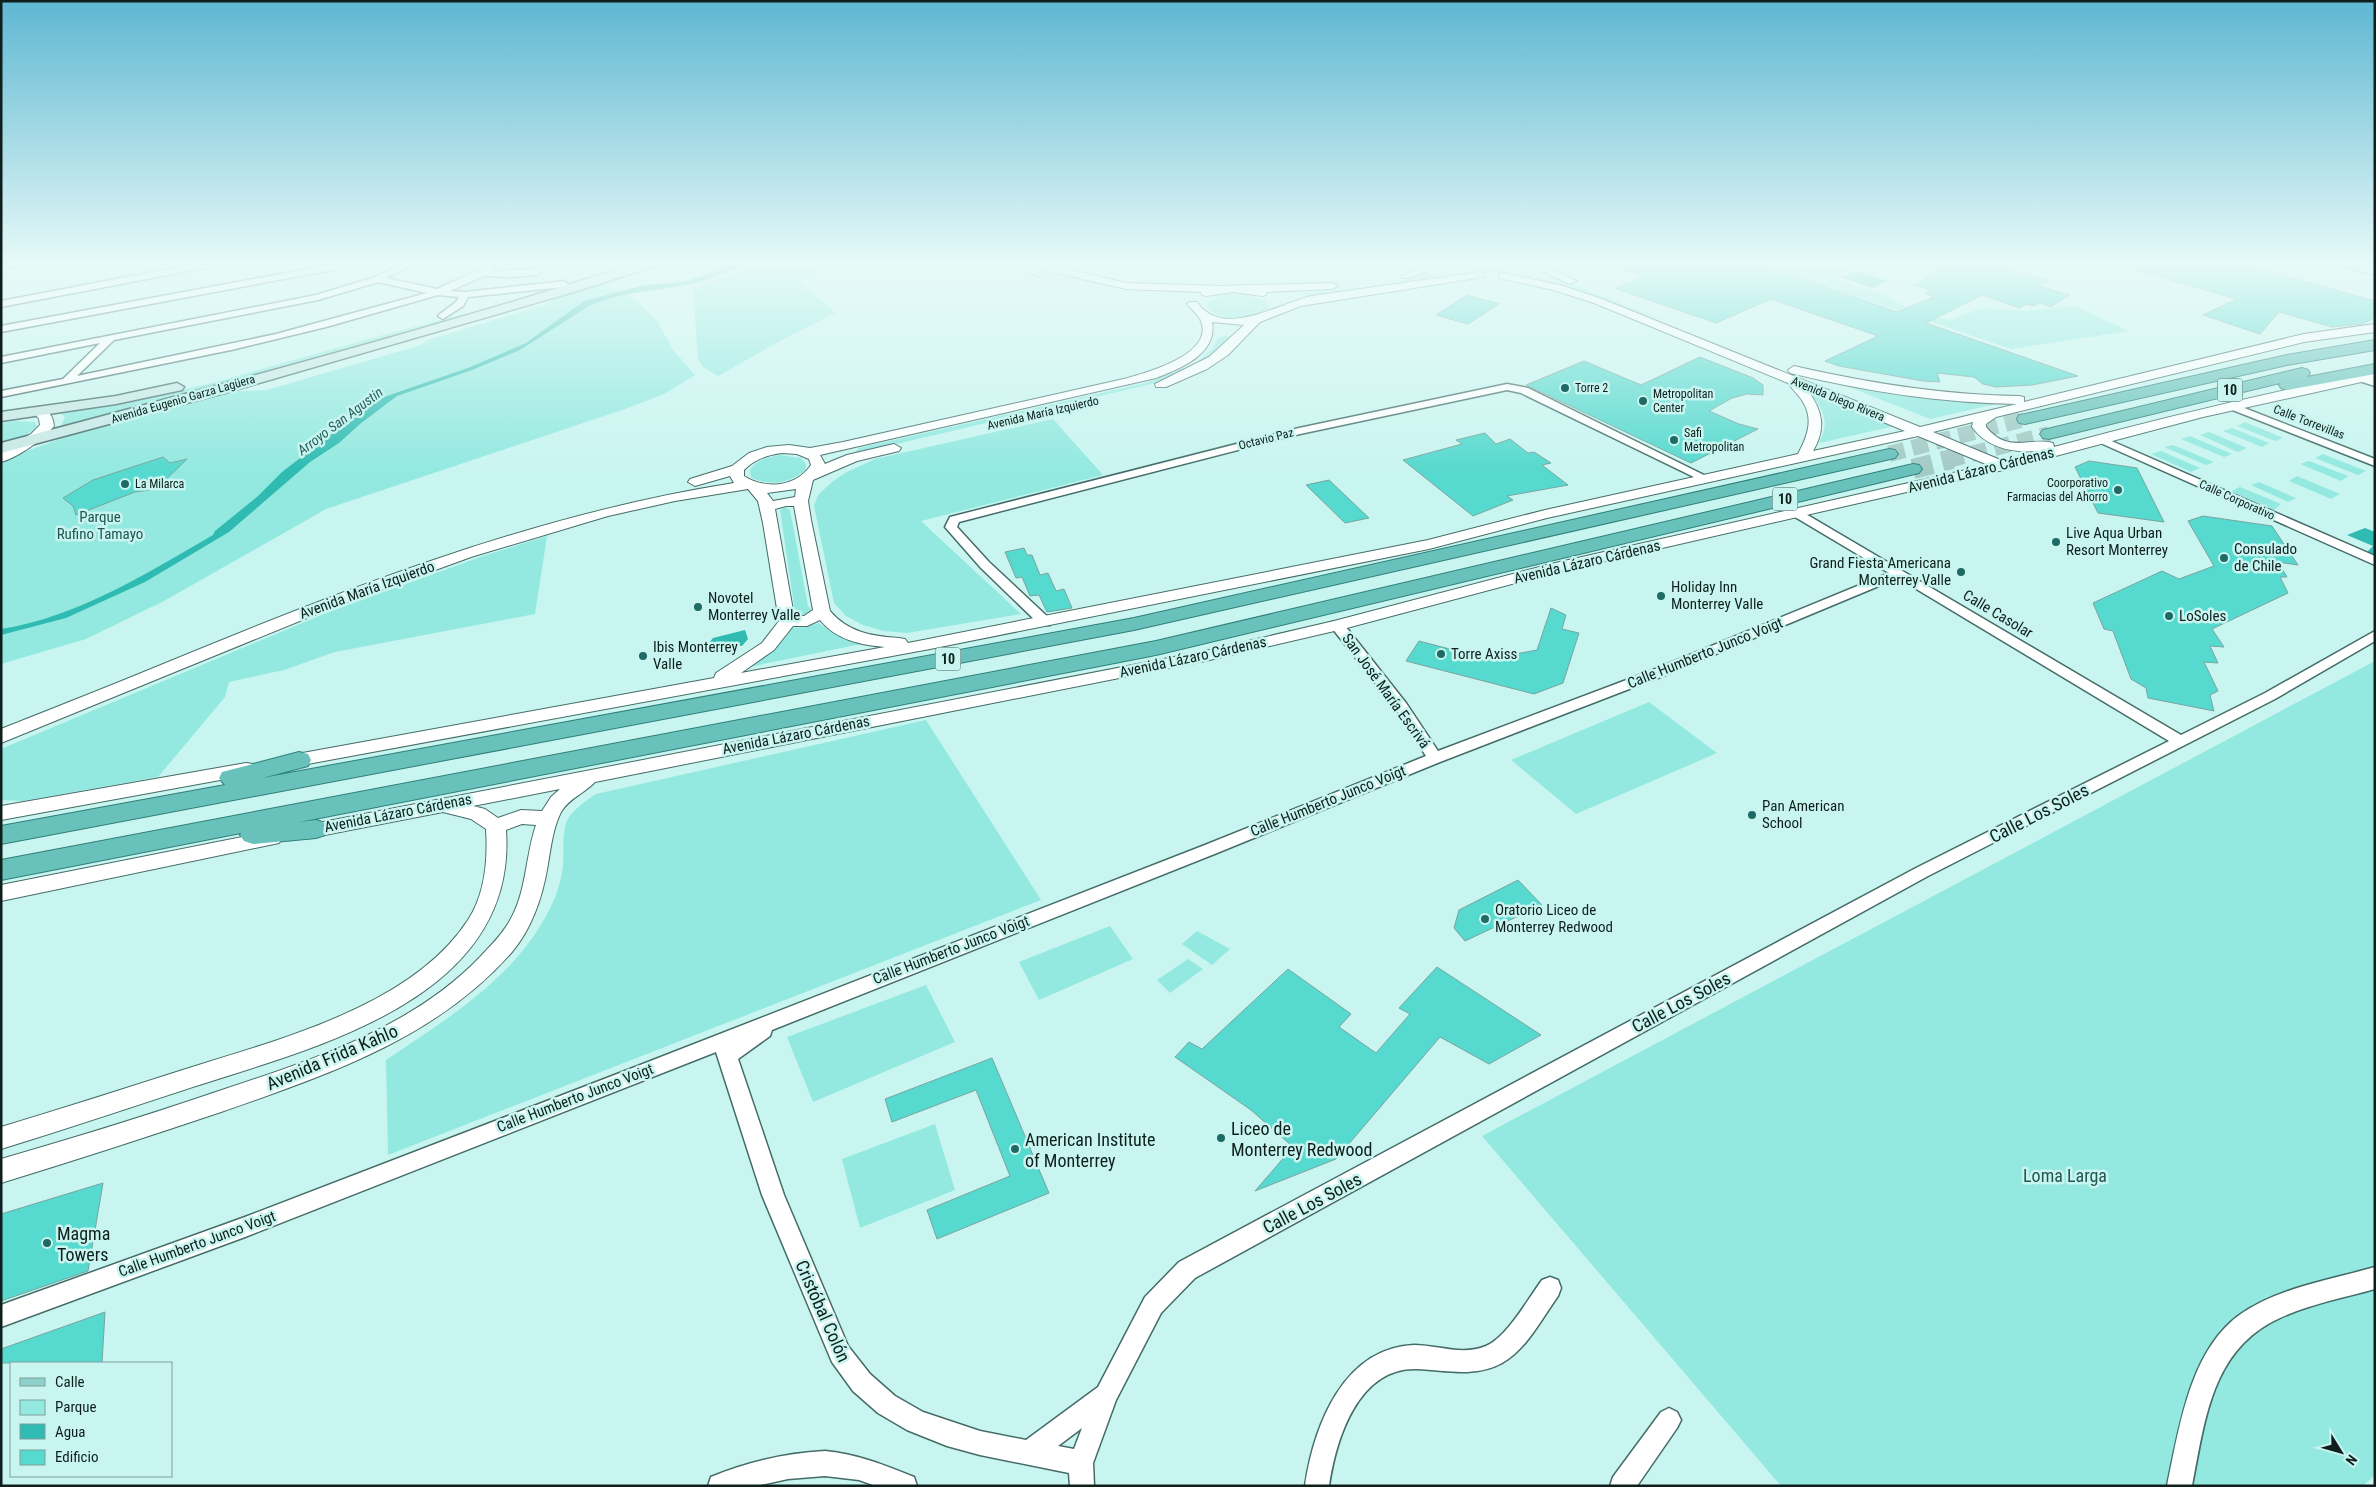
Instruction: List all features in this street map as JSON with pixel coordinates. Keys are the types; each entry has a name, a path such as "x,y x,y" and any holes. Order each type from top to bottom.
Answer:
{"highway":[{"path":"2161,372 2276,349 2375,334"},
{"path":"2287,360 2297,352 2308,349 2375,340"},
{"name":"10","path":"2026,419 2287,360 2375,345"},
{"path":"2154,389 2168,378 2240,357"},
{"name":"Avenida Lázaro Cárdenas","path":"2049,434 2304,372 2375,359"},
{"path":"2086,424 2322,377 2375,369"},
{"name":"10","path":"1,835 1134,624 1692,497 1887,446"},
{"name":"Avenida Lázaro Cárdenas","path":"1,870 1156,648 1913,469"},
{"path":"1510,523 1649,498 1692,497"},
{"path":"1552,569 1574,556 1658,528"},
{"path":"74,821 299,760"},
{"path":"62,858 316,829"}],"main road":[{"name":"Avenida Eugenio Garza Lagüera","path":"1,417 116,400 171,389 382,332"},
{"name":"Avenida Eugenio Garza Lagüera","path":"1,448 415,332"}],"street":[{"path":"1,360 140,332"},
{"path":"1,394 160,365 292,332"},
{"name":"Avenida María Izquierdo","path":"1,737 88,695 315,596 430,555 617,500 703,481 737,469 744,461 757,454 790,449 805,452 843,446 1143,378 1174,366 1194,355 1203,343 1207,332"},
{"path":"1230,332 1242,335"},
{"name":"Avenida María Izquierdo","path":"5,722 88,695 334,601 466,554 562,525 703,491 751,487 773,489 791,486 852,458 1154,387 1206,365 1229,350 1244,332"},
{"name":"Avenida Diego Rivera","path":"1680,332 1791,375 1935,426 2022,462"},
{"name":"Avenida Diego Rivera","path":"1691,332 1944,442 1996,468"},
{"path":"1887,446 1935,426 2055,399 2304,338 2344,332"},
{"path":"66,382 111,338"},
{"path":"49,385 92,342"},
{"path":"1791,375 1910,394 2008,400 2055,399"},
{"path":"1791,375 1808,397 1815,413 1816,430 1802,457"},
{"name":"Avenida Lázaro Cárdenas","path":"28,887 594,774 1151,667 1337,625 1552,569 2022,462 2100,439 2375,375"},
{"path":"2360,378 2375,383"},
{"name":"Octavio Paz","path":"1045,622 972,552 951,527 954,520 1299,431 1507,387 1524,390 1704,478"},
{"name":"Calle Torrevillas","path":"2234,407 2375,463"},
{"path":"1,458 30,441 47,426 46,418 40,411"},
{"path":"1993,413 1980,422 1979,427 1987,436 2012,446 2032,448 2079,439 2100,439"},
{"name":"Calle Corporativo","path":"2100,439 2375,561"},
{"path":"1,813 1045,622 1429,544 1510,523 1802,457 1887,446 1930,445 1946,453 1950,462 1941,480"},
{"path":"843,446 847,454 852,458"},
{"path":"805,452 815,457 818,465 810,476 801,501 822,612 832,624 851,636 875,641 930,644"},
{"path":"711,683 763,650 776,639 787,621 767,507 751,487 737,478 737,469"},
{"path":"767,507 786,502 801,501"},
{"name":"Calle Casolar","path":"1799,514 2181,741"},
{"name":"Calle Humberto Junco Voigt","path":"1,1316 725,1048 760,1033 813,1004 1211,849 1435,758 1658,673 1898,574"},
{"path":"787,621 807,621 822,612"},
{"name":"San José María Escrivá","path":"1337,625 1401,706 1435,758"},
{"name":"Calle Los Soles","path":"1082,1474 1106,1394 1153,1305 1187,1270 1922,872 2270,696 2375,635"},
{"name":"Avenida Frida Kahlo","path":"1,1171 120,1135 252,1090 352,1052 407,1025 441,1004 488,964 519,926 536,877 544,828 548,818 558,801 594,774"},
{"path":"440,805 478,814 496,826 521,817 548,818"},
{"name":"Avenida Frida Kahlo","path":"1,1138 310,1038 388,1003 416,986 457,951 480,920 492,886 497,841 496,826"},
{"path":"1,894 28,887"},
{"name":"Cristóbal Colón","path":"725,1048 773,1195 840,1354 852,1374 875,1397 900,1415 938,1432 1029,1453 1082,1474"},
{"path":"2179,1486 2196,1408 2208,1376 2226,1346 2246,1324 2271,1310 2375,1278"},
{"path":"1317,1486 1319,1467 1333,1421 1354,1388 1376,1368 1394,1359 1412,1357 1461,1363 1476,1361 1495,1354 1507,1344 1550,1288"},
{"path":"1029,1453 1106,1394"},
{"path":"1622,1486 1668,1420"},
{"path":"720,1486 777,1468 816,1464 858,1467 905,1486"}],"green space":[{"path":"393,332 411,332 60,428 65,417 61,413 64,411 150,398 216,382"},
{"name":"Parque Rufino Tamayo","path":"453,332 663,332 673,350 695,375 664,394 625,409 326,509 164,601 86,639 1,664 1,463 24,452 82,431 221,392 267,390 421,345 428,340"},
{"path":"696,332 796,332 718,376 703,367 698,359"},
{"path":"1962,332 2120,332 2011,349"},
{"path":"1224,336 1235,337 1228,349 1160,382 858,453 855,452 859,448 1145,383 1195,364 1213,348 1218,338"},
{"path":"1844,385 1913,397 1996,404 1930,419"},
{"path":"1808,391 1895,426 1819,443 1823,435 1824,415 1818,403"},
{"path":"1053,419 1103,475 921,521 1021,614 907,633 884,631 863,625 846,616 834,603 814,506 818,495 832,482 845,473 875,459"},
{"path":"14,421 35,422 37,427 24,437 1,444 1,423"},
{"path":"2245,422 2283,438 2275,441 2237,426"},
{"path":"2232,428 2269,443 2262,447 2223,431"},
{"path":"2209,432 2247,448 2238,452 2200,435"},
{"path":"2190,436 2232,454 2224,457 2181,439"},
{"path":"2173,445 2214,462 2206,465 2164,447"},
{"path":"2161,451 2200,468 2191,472 2151,454"},
{"path":"2323,454 2366,471 2358,475 2315,458"},
{"path":"780,455 801,458 806,464 805,470 786,481 772,483 751,477 750,470 759,461"},
{"path":"2309,461 2348,476 2341,481 2300,464"},
{"path":"2297,476 2340,494 2331,499 2289,481"},
{"path":"2259,482 2296,498 2288,502 2251,485"},
{"path":"2240,487 2281,504 2274,510 2231,491"},
{"path":"785,507 790,510 808,606 812,611 803,615 793,613 794,605 780,510"},
{"path":"547,536 535,614 335,652 284,670 229,682 225,697 158,777 22,801 1,800 1,749 326,613 483,556"},
{"path":"819,623 841,636 866,643 749,667 773,650 792,628 806,627"},
{"name":"Loma Larga","path":"2375,661 2375,1475 2363,1486 1781,1486 1482,1136"},
{"path":"1649,702 1717,753 1576,814 1511,760"},
{"path":"926,720 1041,900 388,1155 386,1060 481,992 503,973 522,951 539,928 555,898 560,884 566,823 571,814 579,807 596,794"},
{"path":"1110,926 1133,959 1039,1000 1019,962"},
{"path":"1197,931 1230,949 1212,965 1182,944"},
{"path":"1188,959 1203,969 1170,993 1157,980"},
{"path":"926,985 955,1042 813,1102 787,1037"},
{"path":"935,1124 955,1190 860,1228 842,1159"}],"water":[{"path":"541,332 548,332 520,350 472,370 397,396 360,424 339,443 310,462 229,532 145,582 66,618 1,635 1,629 57,615 111,592 213,535 215,531 258,496 282,472 361,411 384,397 468,368 526,343"},
{"path":"2365,528 2375,532 2375,556 2367,552 2373,546 2347,535"},
{"path":"745,630 748,639 742,646 729,644 720,650 708,644 713,638"}],"building":[{"path":"1868,332 1953,332 2078,376 2032,385 1996,387 1983,384 1974,377 1937,373 1940,382 1923,381 1839,366 1825,361 1878,336"},
{"name":"Metropolitan Center","path":"1700,357 1753,378 1763,385 1763,395 1747,394 1732,398 1709,411 1739,424 1758,429 1691,463 1526,385 1584,361 1641,385"},
{"path":"1485,433 1496,444 1510,439 1528,453 1534,452 1551,463 1542,465 1568,485 1507,496 1513,500 1473,516 1403,460 1462,444 1456,440"},
{"name":"La Milarca","path":"163,457 170,463 187,459 156,489 135,492 76,515 73,506 63,498 93,480"},
{"name":"Coorporativo Farmacias del Ahorro","path":"2089,461 2137,468 2164,522 2098,513 2075,467"},
{"path":"1329,480 1369,518 1345,523 1306,485"},
{"name":"LoSoles","path":"2203,516 2272,526 2298,565 2278,562 2287,577 2280,577 2288,593 2212,629 2224,647 2210,646 2218,663 2204,662 2218,691 2210,695 2214,711 2148,698 2146,688 2131,679 2113,631 2104,629 2093,603 2162,571 2179,579 2214,566 2188,521"},
{"path":"1024,548 1027,555 1032,555 1040,575 1048,573 1056,591 1064,589 1072,608 1047,612 1039,595 1030,596 1022,577 1016,578 1005,552"},
{"name":"Torre Axiss","path":"1551,608 1566,615 1562,629 1579,633 1563,683 1534,694 1406,661 1419,641 1488,659 1537,650"},
{"name":"Oratorio Liceo de Monterrey Redwood","path":"1518,880 1542,905 1465,941 1454,928 1459,910"},
{"path":"1437,967 1541,1035 1489,1064 1440,1037 1336,1159 1255,1191 1293,1147 1251,1110 1175,1057 1189,1042 1202,1049 1288,969 1351,1014 1339,1027 1376,1053 1410,1014 1399,1008"},
{"name":"American Institute of Monterrey","path":"992,1058 1049,1193 937,1239 927,1210 1010,1176 976,1090 892,1122 885,1099"},
{"name":"Magma Towers","path":"103,1183 88,1271 1,1301 1,1214"},
{"path":"105,1312 102,1362 1,1363 1,1349"}],"tunnel":[{"path":"1889,454 2025,419"},
{"path":"1948,460 2049,434"},
{"path":"1913,469 1952,459"}],"place":[{"name":"Torre 2","path":"1565,388"},
{"name":"Metropolitan Center","path":"1643,401"},
{"name":"Safi Metropolitan","path":"1674,440"},
{"name":"La Milarca","path":"125,484"},
{"name":"Coorporativo Farmacias del Ahorro","path":"2118,490"},
{"name":"Live Aqua Urban Resort Monterrey","path":"2056,542"},
{"name":"Consulado de Chile","path":"2224,558"},
{"name":"Grand Fiesta Americana Monterrey Valle","path":"1961,572"},
{"name":"Holiday Inn Monterrey Valle","path":"1661,596"},
{"name":"Novotel Monterrey Valle","path":"698,607"},
{"name":"LoSoles","path":"2169,616"},
{"name":"Torre Axiss","path":"1441,654"},
{"name":"Ibis Monterrey Valle","path":"643,656"},
{"name":"Pan American School","path":"1752,815"},
{"name":"Oratorio Liceo de Monterrey Redwood","path":"1485,919"},
{"name":"Liceo de Monterrey Redwood","path":"1221,1138"},
{"name":"American Institute of Monterrey","path":"1015,1149"},
{"name":"Magma Towers","path":"47,1243"}],"water label":[{"name":"Arroyo San Agustin","path":"340,421"}]}
